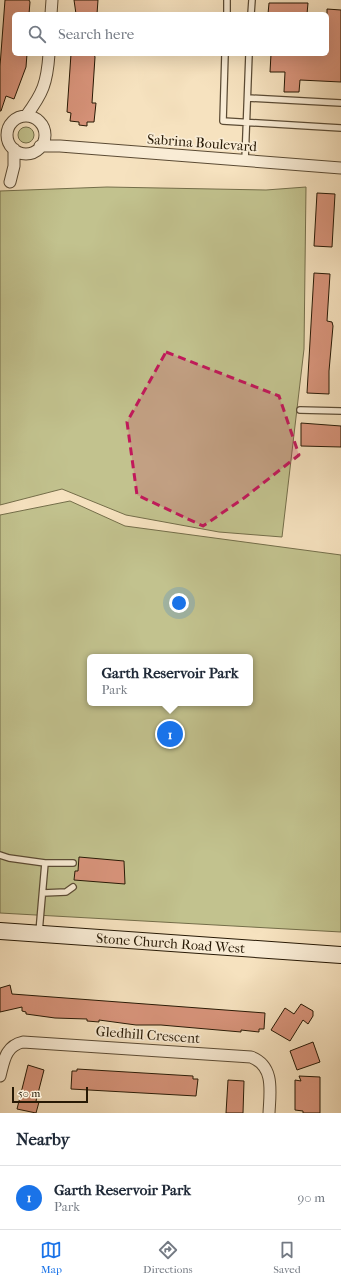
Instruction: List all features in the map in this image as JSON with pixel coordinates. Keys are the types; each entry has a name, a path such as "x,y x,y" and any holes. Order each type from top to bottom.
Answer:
{"main road":[{"name":"Stone Church Road West","path":"0,931 341,955"}],"street":[{"path":"51,12 52,0"},
{"path":"48,56 47,75 40,97 40,122 44,134 60,146"},
{"path":"26,116 40,97"},
{"path":"26,154 14,149 10,144 4,132 6,124 17,118 26,116 33,117 40,122"},
{"path":"14,166 26,154 35,151 40,146 44,134"},
{"name":"Sabrina Boulevard","path":"40,146 60,146 341,168"},
{"path":"10,182 14,166 14,149"},
{"name":"Gledhill Crescent","path":"0,1076 7,1052 16,1044 23,1042 251,1057 260,1061 267,1069 270,1085 269,1113"}],"lane":[{"path":"227,0 227,12"},
{"path":"251,12 252,0"},
{"path":"225,56 223,122 341,128"},
{"path":"245,161 249,56"},
{"path":"248,98 341,103"},
{"path":"300,410 341,411"},
{"path":"0,855 9,858 45,862 73,863"},
{"path":"39,934 45,862"},
{"path":"43,893 66,892 73,887"}],"highlighted area":[{"path":"166,352 279,396 299,455 244,498 203,526 137,495 127,422"}],"green space":[{"path":"26,127 32,129 34,135 32,141 26,143 20,141 18,135 20,129"},
{"path":"107,187 266,190 306,187 304,349 282,537 219,532 126,515 62,489 0,505 0,191"},
{"path":"70,501 125,526 341,555 341,932 0,913 0,515"}],"building":[{"path":"5,0 29,0 29,12 12,12 12,56 27,56 26,67 14,99 6,96 1,111 0,66"},
{"path":"74,0 98,0 97,12 76,12"},
{"path":"269,3 308,3 307,12 268,12"},
{"path":"327,9 341,10 341,82 300,80 299,92 284,92 285,72 270,72 271,56 329,56 329,12 327,12"},
{"path":"71,56 95,56 92,103 96,103 94,122 87,122 87,126 79,125 79,122 70,121 71,113 67,112"},
{"path":"317,193 335,194 332,247 314,246"},
{"path":"314,273 330,274 327,321 332,322 333,326 329,371 329,394 307,393"},
{"path":"301,423 341,426 341,447 301,446"},
{"path":"79,857 124,861 125,884 74,880 75,871 78,871"},
{"path":"10,985 12,994 265,1013 264,1029 259,1029 259,1032 241,1030 241,1032 161,1025 136,1025 99,1020 99,1022 87,1021 87,1019 55,1018 26,1014 26,1012 22,1011 22,1007 0,1012 0,988"},
{"path":"301,1004 313,1011 313,1016 308,1024 303,1020 290,1041 271,1030 285,1008 294,1014"},
{"path":"313,1042 320,1062 297,1070 290,1051"},
{"path":"28,1065 44,1070 36,1101 39,1102 36,1113 17,1109"},
{"path":"77,1069 193,1076 193,1079 198,1079 196,1096 71,1089 72,1071 77,1071"},
{"path":"299,1076 320,1077 320,1113 303,1113 303,1111 295,1110 295,1080 301,1081"},
{"path":"228,1080 244,1081 243,1113 226,1113"}],"place":[{"name":"Garth Reservoir Park","path":"170,734"}]}
